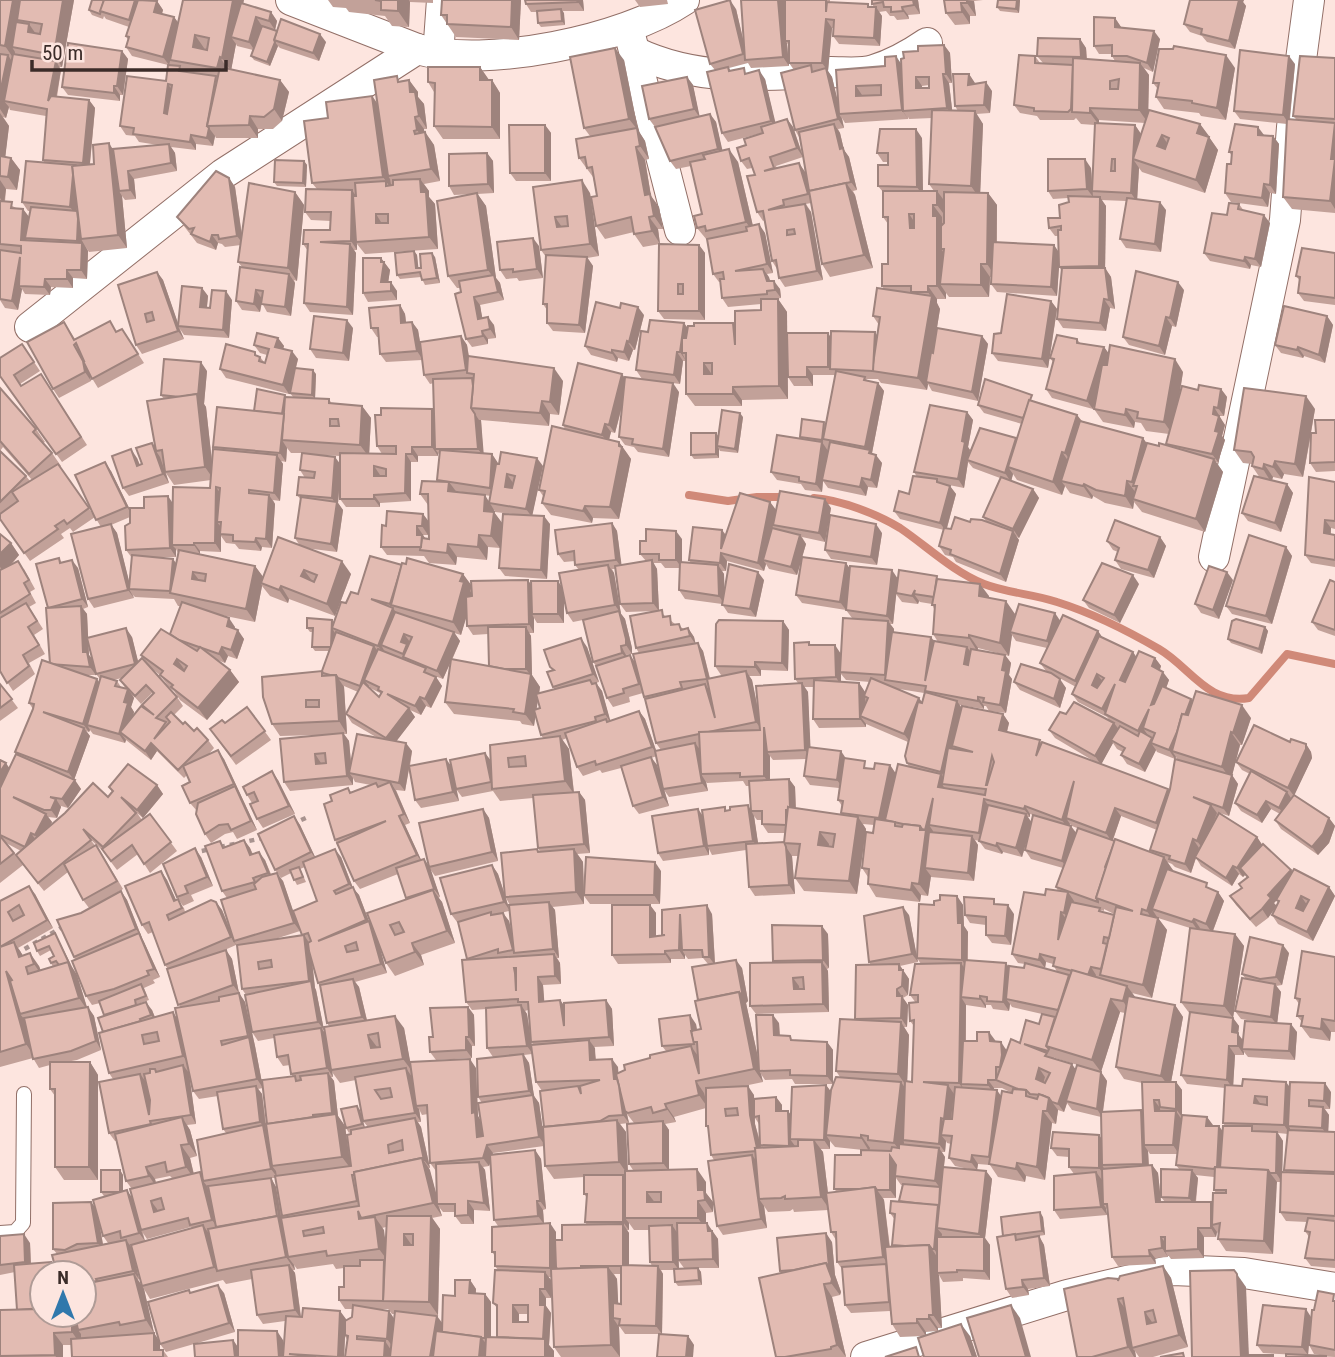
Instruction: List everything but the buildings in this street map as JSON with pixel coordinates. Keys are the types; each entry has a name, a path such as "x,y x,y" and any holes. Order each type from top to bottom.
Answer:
{"street":[{"path":"291,0 427,52 495,57 632,41 684,0"},
{"path":"30,327 223,174 427,52 442,0"},
{"path":"1214,557 1285,220 1292,127 1309,0"},
{"path":"632,41 657,63 724,75 872,71 927,43"},
{"path":"632,41 680,229"},
{"path":"866,1357 1067,1295 1173,1270 1244,1273 1335,1287"}],"lane":[{"path":"0,1233 15,1232 23,1223 24,1094"}],"path":[{"path":"289,825 308,817"},
{"path":"181,859 191,853 273,834"},
{"path":"13,955 72,922"}],"waterway":[{"path":"689,495 728,501 787,497"},
{"path":"814,498 847,505 891,523 972,579 1057,602 1110,623 1159,649 1200,683 1222,696 1249,698 1287,654 1335,664"}]}
